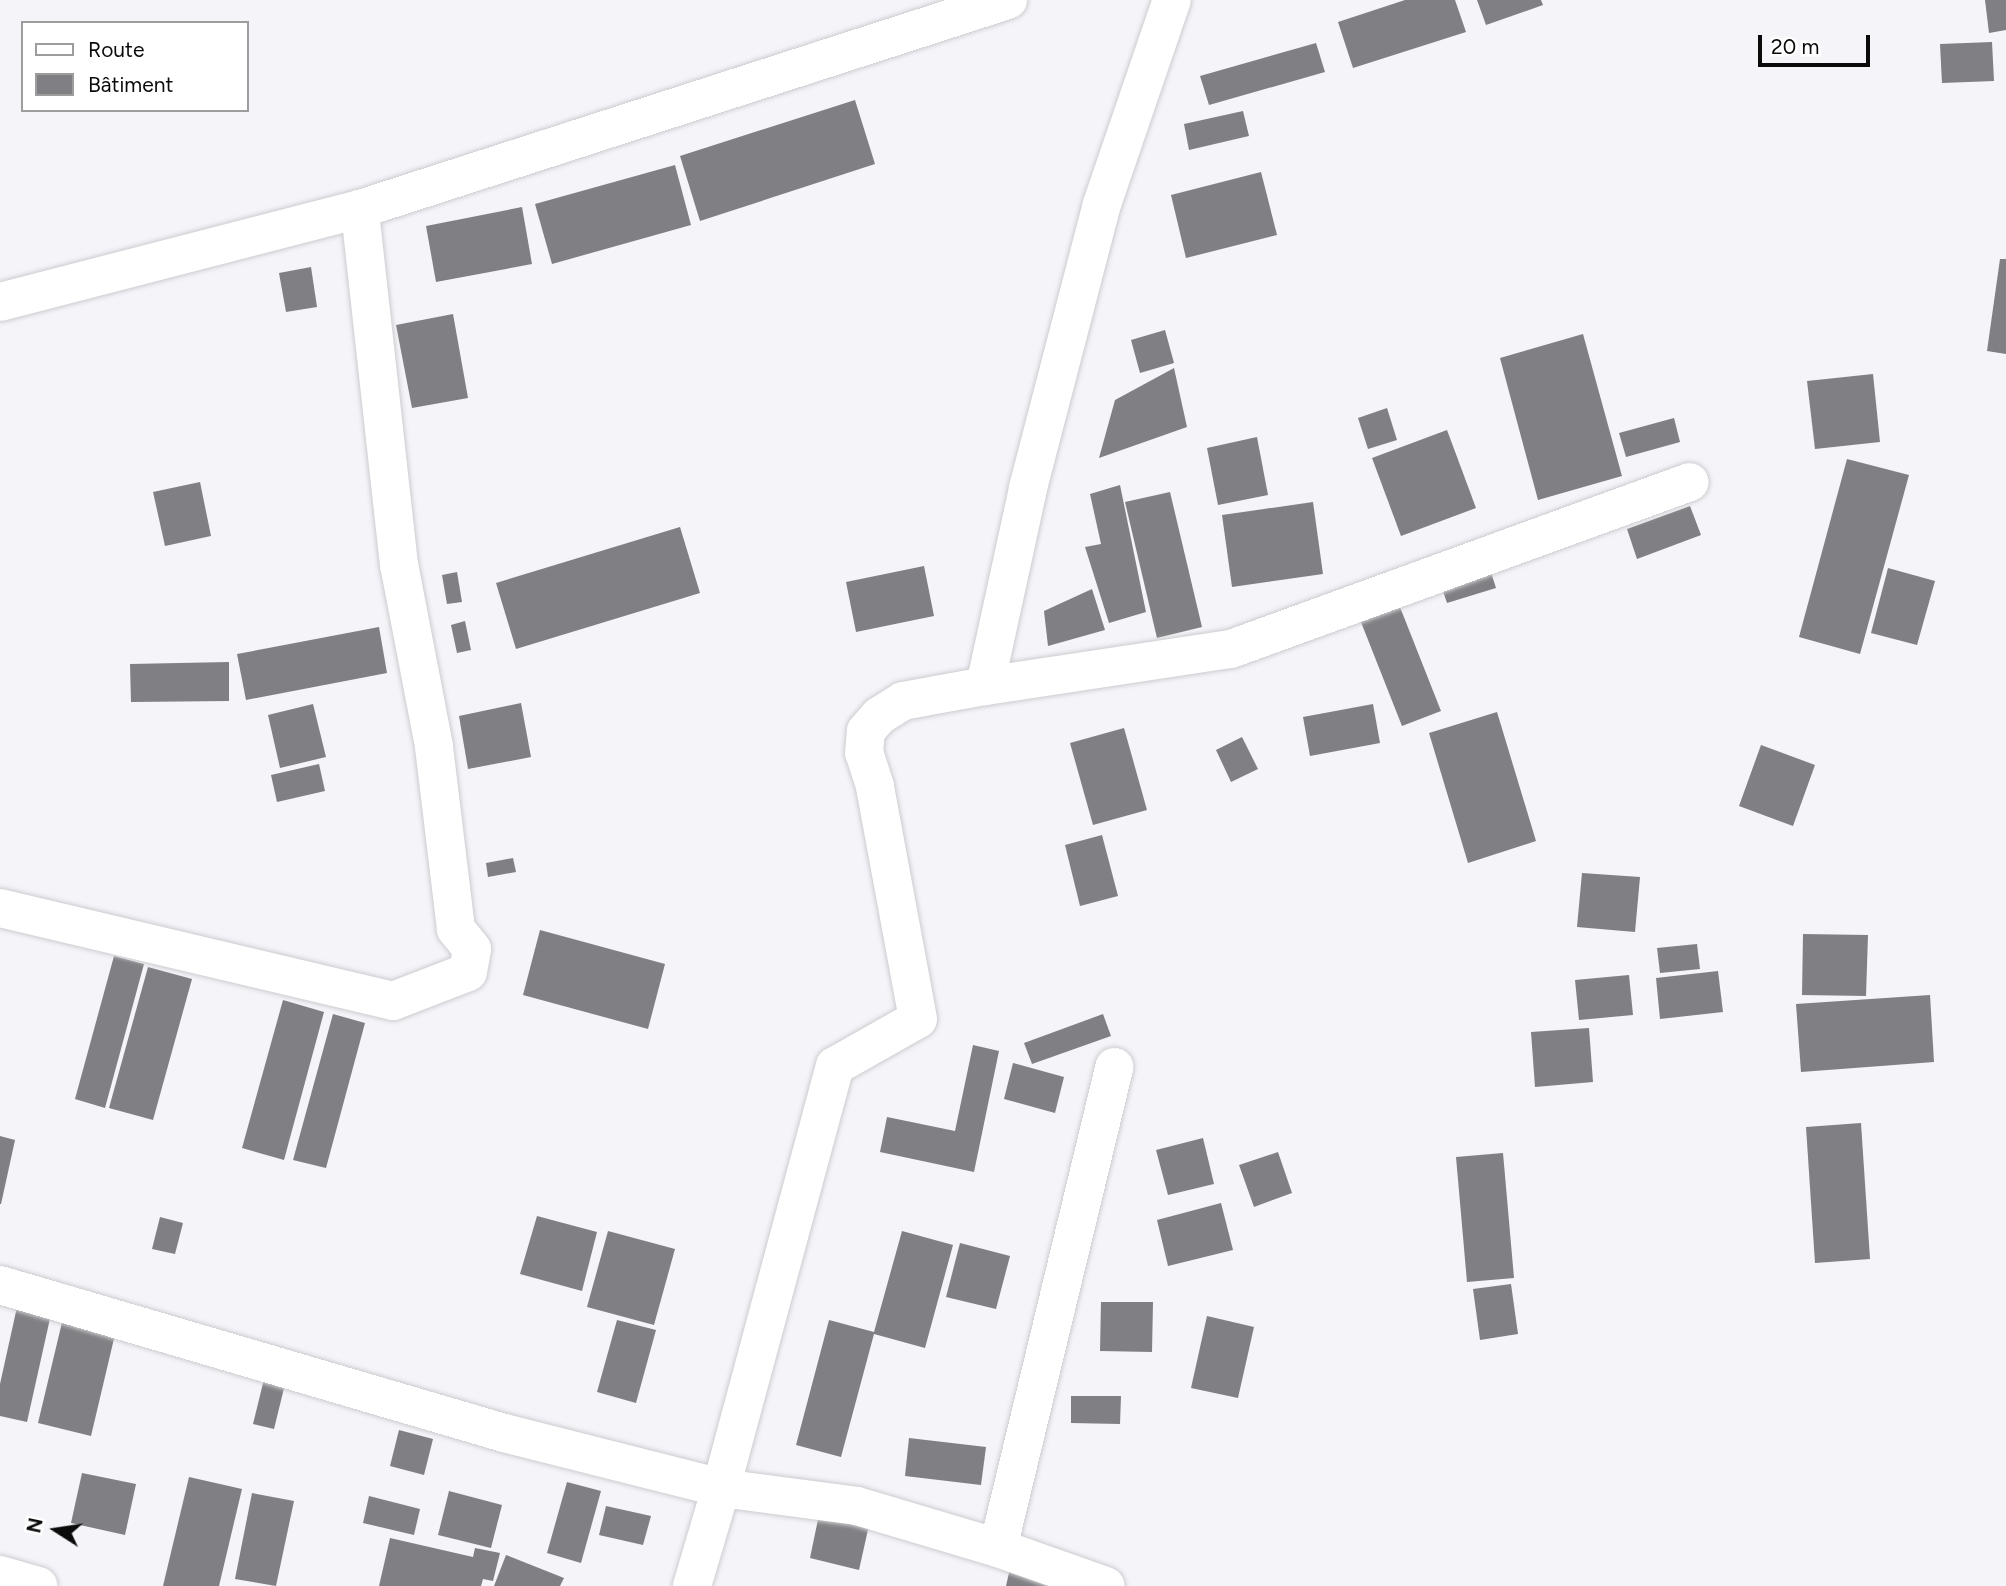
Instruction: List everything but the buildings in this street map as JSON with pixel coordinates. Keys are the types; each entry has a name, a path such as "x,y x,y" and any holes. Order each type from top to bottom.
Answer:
{"street":[{"path":"0,302 360,209 1008,0"},
{"path":"985,686 1028,488 1102,204 1172,0"},
{"path":"0,908 393,1001 468,972 472,948 456,929 434,746 399,565 360,209"},
{"path":"692,1586 835,1066 918,1019 875,786 864,753 866,731 879,716 903,701 1231,649 1690,482"},
{"path":"998,1548 1114,1067"},
{"path":"0,1285 504,1433 721,1488 857,1506 998,1548 1106,1586"},
{"path":"0,1575 38,1586"}]}
